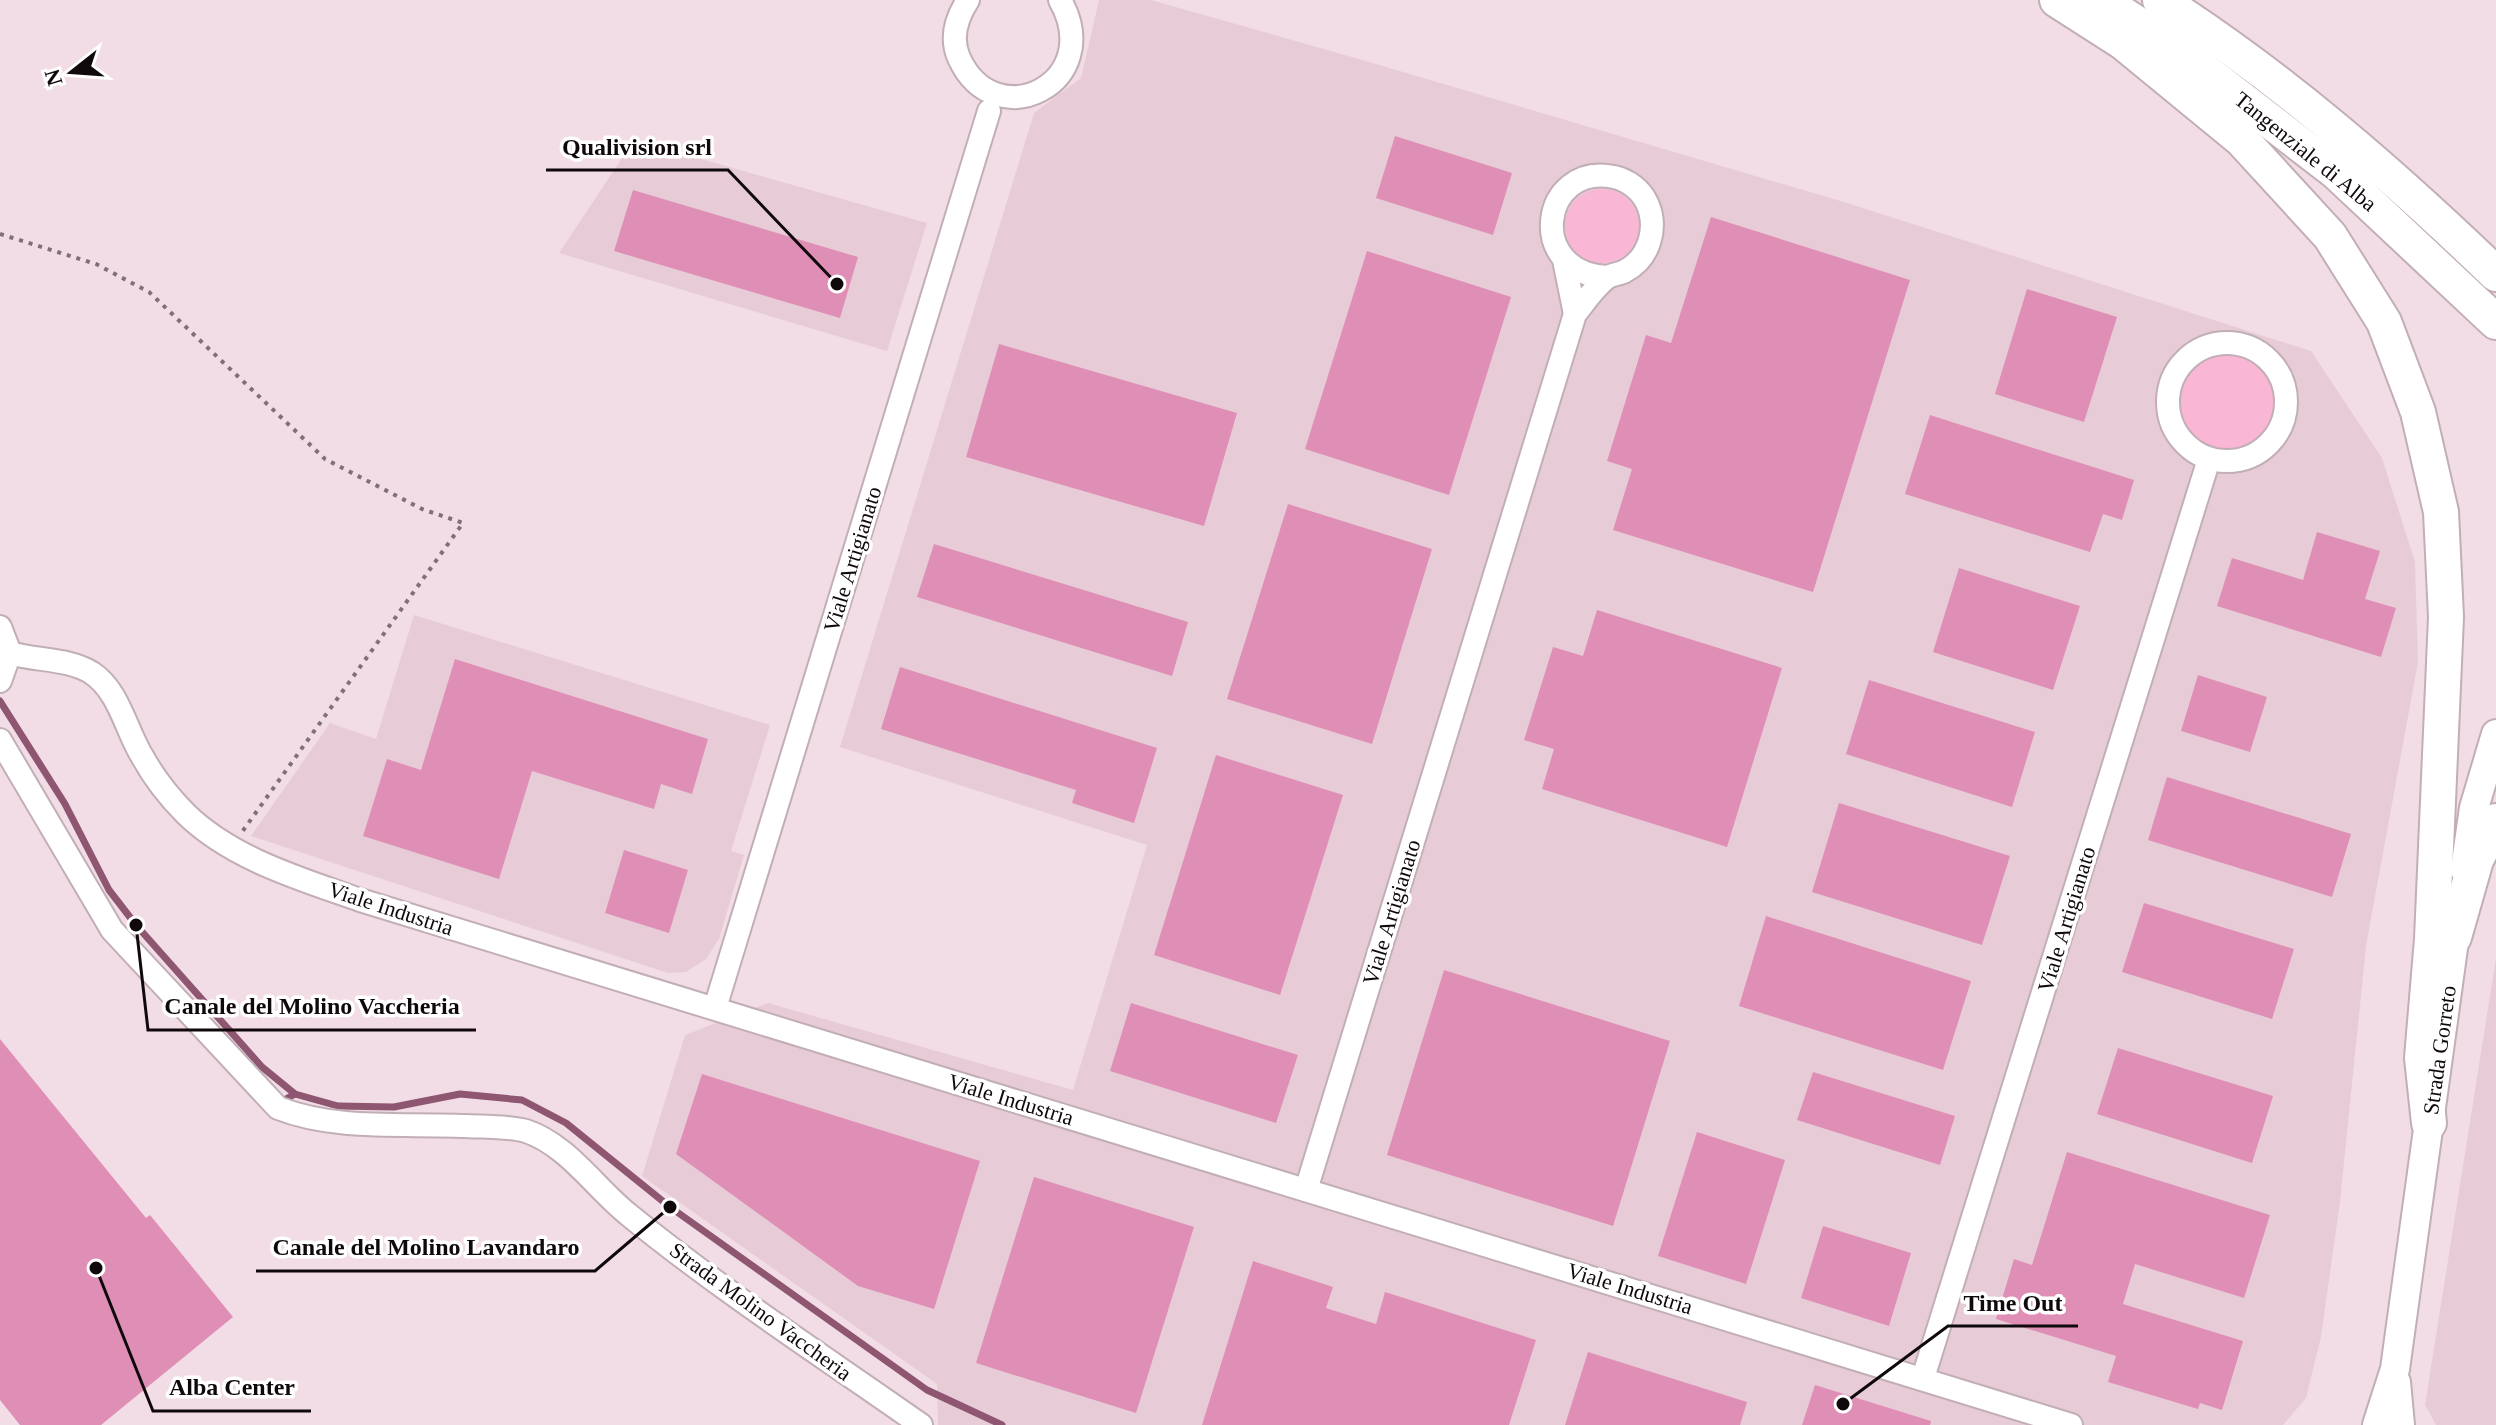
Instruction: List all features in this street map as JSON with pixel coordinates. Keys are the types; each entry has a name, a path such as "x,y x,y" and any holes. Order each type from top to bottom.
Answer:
{"highway":[{"path":"2057,0 2124,43 2241,139 2330,236 2384,322 2418,412 2441,512 2446,617 2432,939 2422,1058 2429,1123"},
{"name":"Tangenziale di Alba","path":"2101,0 2179,51 2336,172 2496,322"},
{"name":"Tangenziale di Alba","path":"2160,0 2276,82 2442,221 2496,274"},
{"path":"2454,937 2476,860 2496,821"}],"main road":[{"name":"Strada Gorreto","path":"2377,1425 2395,1369 2474,808 2496,734"},
{"name":"Strada Gorreto","path":"2395,1369 2400,1425"}],"street":[{"path":"968,0 959,13 955,32 956,52 965,71 978,85 989,111 1008,97"},
{"path":"978,85 1008,97 1028,96 1047,88 1066,65 1074,37 1070,17 1060,0"},
{"name":"Viale Artigianato","path":"715,1008 989,111"},
{"path":"1564,260 1592,276 1608,277 1625,272 1638,262 1648,248 1652,232 1645,199 1620,178 1586,177 1560,197 1551,229 1555,246 1564,260 1575,314"},
{"path":"1575,314 1608,277"},
{"name":"Viale Artigianato","path":"1306,1190 1575,314"},
{"path":"2215,343 2235,343 2254,348 2270,360 2281,377 2287,396 2282,424 2265,448 2248,458 2229,462 2209,459 2192,451 2174,427 2168,399 2172,380 2182,363 2197,350 2215,343"},
{"name":"Viale Artigianato","path":"1923,1378 2209,459"},
{"path":"0,627 12,665"},
{"name":"Viale Industria","path":"12,665 66,663 93,674 115,700 141,755 168,796 204,831 232,847 360,900 2071,1425"},
{"name":"Strada Molino Vaccheria","path":"0,740 112,930 278,1108 301,1117 342,1123 425,1124 527,1132 557,1148 627,1214 711,1277 921,1425"}],"path":[{"path":"0,234 96,264 149,292 325,459 422,509 463,523 232,847"}],"shaded area":[{"path":"1099,0 1151,0 1359,59 1844,202 2311,351 2382,458 2415,562 2418,662 2366,946 2340,1202 2321,1337 2306,1398 2283,1425 938,1425 937,1384 642,1176 685,1035 768,1003 1073,1090 1147,845 840,747 1034,113 1081,78"},
{"path":"634,140 927,223 887,351 559,253"},
{"path":"1595,189 1609,189 1623,195 1633,205 1639,226 1633,247 1623,257 1609,263 1595,263 1581,257 1571,247 1565,233 1565,219 1571,205 1581,195"},
{"path":"2227,346 2247,350 2264,362 2276,379 2280,399 2276,419 2264,436 2247,448 2227,452 2207,448 2190,436 2178,419 2174,399 2178,379 2190,362 2207,350"},
{"path":"414,615 770,725 731,851 744,855 719,939 706,959 686,972 668,973 251,836 330,723 376,739"},
{"path":"2496,958 2496,1425 2436,1425 2425,1405"}],"building":[{"path":"1395,136 1512,173 1493,235 1376,198"},
{"path":"633,190 858,257 840,318 614,251"},
{"path":"1711,217 1910,280 1813,592 1613,530 1632,469 1607,461 1646,335 1671,343"},
{"path":"1367,251 1511,297 1449,495 1305,449"},
{"path":"2027,289 2117,317 2084,422 1995,394"},
{"path":"999,344 1237,413 1204,526 966,457"},
{"path":"1930,415 2134,480 2122,520 2103,514 2090,552 1905,494"},
{"path":"1288,504 1432,549 1372,744 1227,699"},
{"path":"2317,532 2380,551 2365,599 2396,608 2381,657 2217,606 2232,558 2303,580"},
{"path":"934,544 1188,622 1172,676 917,597"},
{"path":"1959,568 2080,606 2053,690 1933,652"},
{"path":"1597,610 1782,668 1727,847 1542,789 1554,749 1524,740 1553,647 1583,656"},
{"path":"455,659 708,739 692,794 661,784 654,809 532,771 499,879 363,836 387,759 421,770"},
{"path":"900,667 1157,748 1134,823 1072,803 1076,790 881,729"},
{"path":"2198,675 2267,697 2250,752 2181,731"},
{"path":"1869,680 2035,732 2012,807 1846,754"},
{"path":"1216,755 1343,795 1280,995 1154,955"},
{"path":"2167,777 2351,834 2332,897 2148,840"},
{"path":"1839,803 2010,856 1982,945 1812,892"},
{"path":"624,850 688,870 669,933 605,913"},
{"path":"2144,903 2294,949 2272,1019 2122,972"},
{"path":"1766,916 1971,981 1943,1070 1739,1006"},
{"path":"1444,970 1670,1041 1613,1226 1387,1155"},
{"path":"1131,1003 1298,1055 1276,1123 1110,1071"},
{"path":"0,1039 146,1218 150,1215 233,1317 101,1425 20,1425 0,1400"},
{"path":"2118,1048 2273,1096 2252,1163 2097,1114"},
{"path":"1813,1072 1955,1116 1940,1165 1797,1120"},
{"path":"702,1074 980,1161 934,1309 858,1286 676,1154"},
{"path":"1697,1132 1785,1160 1746,1284 1658,1256"},
{"path":"2067,1152 2270,1215 2244,1298 2135,1264 2123,1304 2243,1341 2222,1410 2200,1403 2198,1409 2108,1382 2116,1356 1996,1319 2014,1259 2032,1265"},
{"path":"1034,1177 1194,1227 1136,1413 976,1363"},
{"path":"1823,1226 1911,1253 1889,1326 1801,1298"},
{"path":"1253,1261 1333,1287 1326,1308 1376,1324 1385,1292 1536,1340 1509,1425 1202,1425"},
{"path":"1588,1352 1747,1402 1740,1425 1565,1425"},
{"path":"1815,1385 1931,1421 1930,1425 1802,1425"}],"waterway":[{"path":"0,701 65,804 109,890 136,925 262,1067 295,1094"},
{"path":"286,1099 295,1094 338,1106 394,1107 460,1094 522,1100 566,1123 670,1207 927,1390 1002,1425"}],"place":[{"name":"Qualivision srl","path":"837,284"},
{"name":"Canale del Molino Vaccheria","path":"136,925"},
{"name":"Canale del Molino Lavandaro","path":"670,1207"},
{"name":"Alba Center","path":"96,1268"},
{"name":"Time Out","path":"1843,1404"}]}
